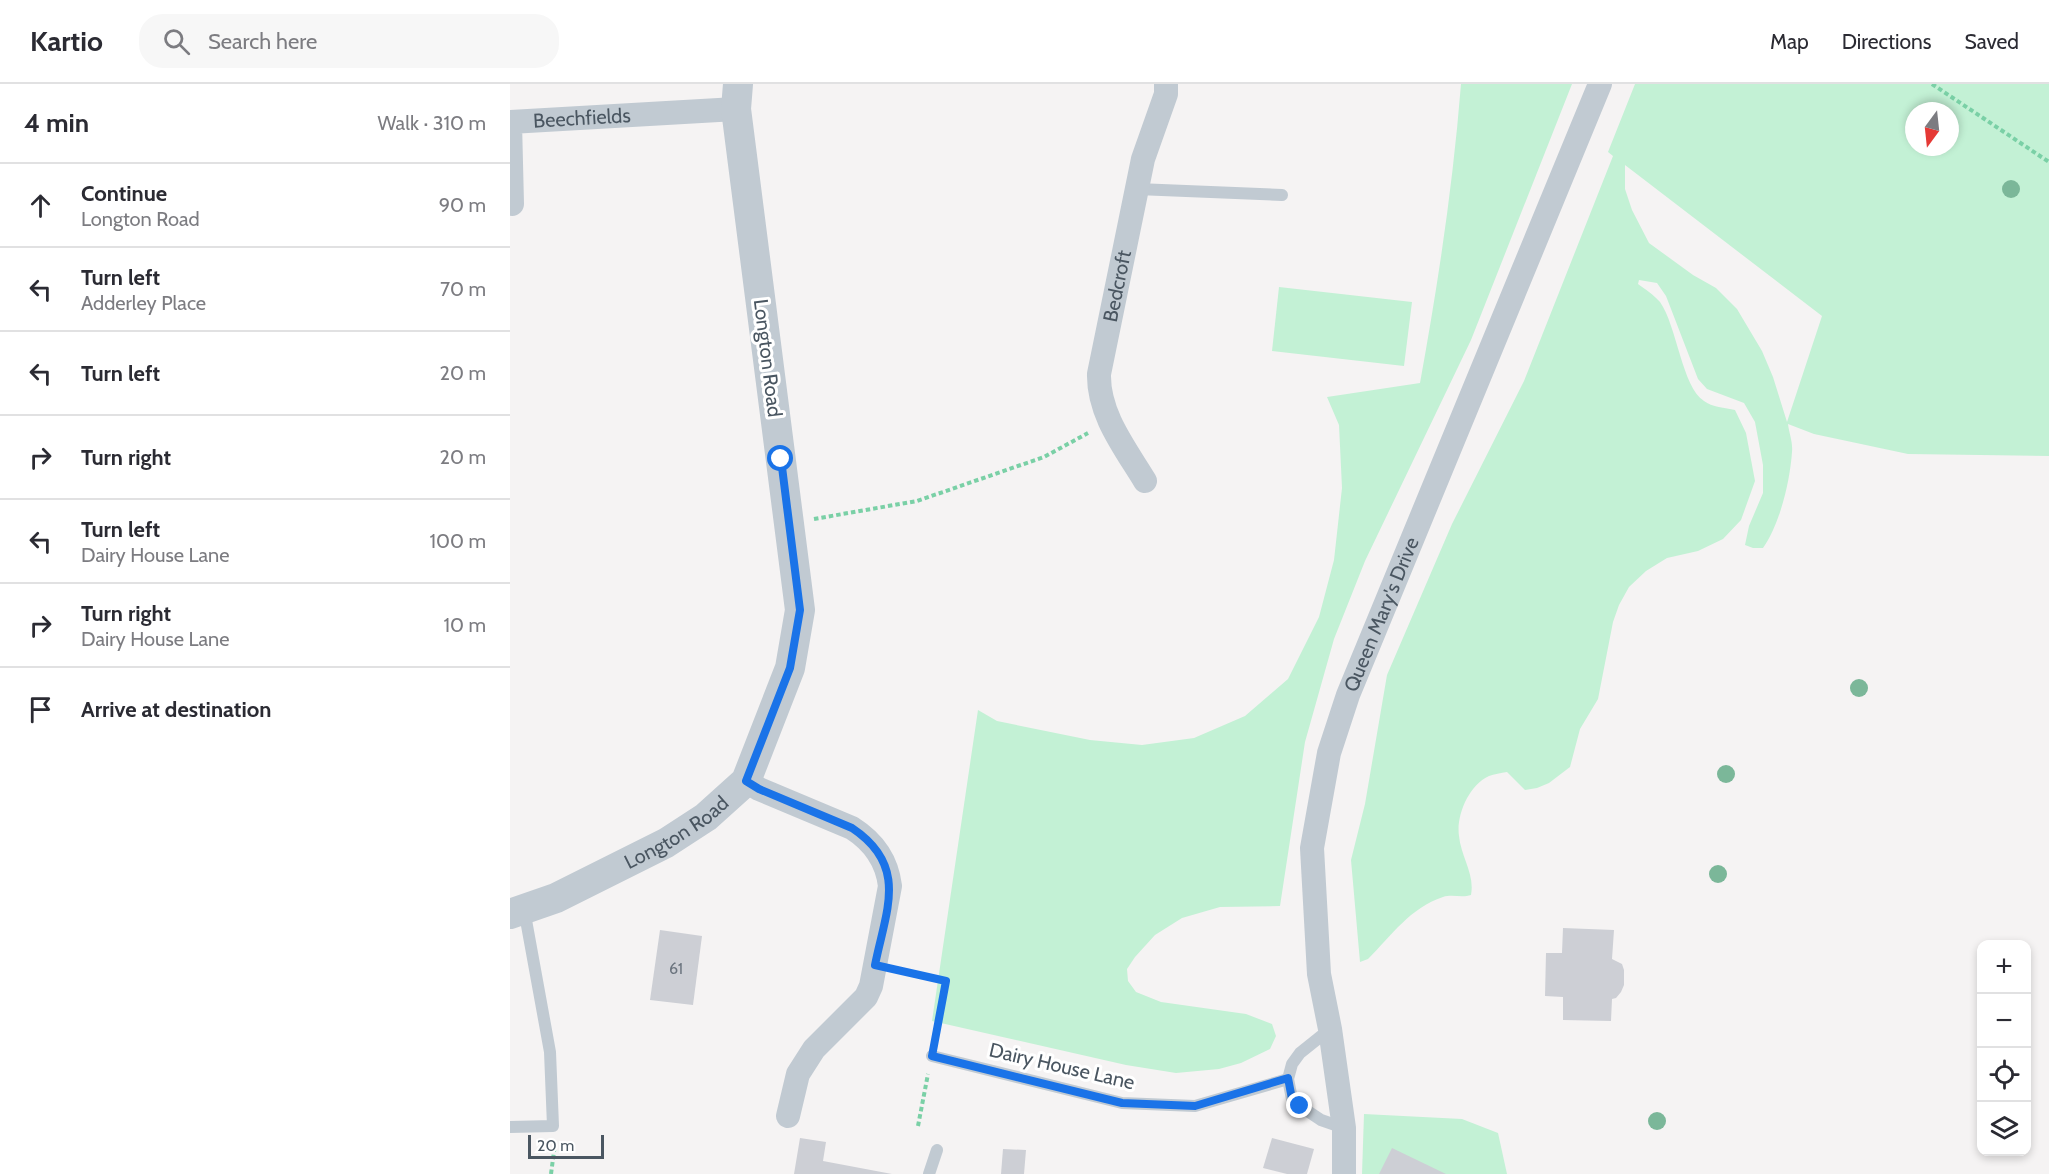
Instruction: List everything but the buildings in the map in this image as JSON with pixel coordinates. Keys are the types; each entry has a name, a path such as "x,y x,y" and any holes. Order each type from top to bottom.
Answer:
{"street":[{"name":"Bedcroft","path":"1145,481 1103,406 1099,389 1099,374 1143,159 1166,94 1166,84"},
{"name":"Queen Mary's Drive","path":"1344,1174 1344,1128 1330,1029 1319,974 1312,848 1329,753 1348,695 1600,84"},
{"name":"Beechfields","path":"512,204 510,122 737,96"},
{"name":"Longton Road","path":"517,912 556,898 666,843 706,818 746,781 790,668 800,610 737,96"},
{"path":"746,781 759,789 852,828 866,837 876,848 889,873 891,886 871,986 866,997 814,1049 798,1074 788,1116"}],"lane":[{"path":"1137,189 1282,195"},
{"path":"510,1127 553,1125 550,1052 517,912"},
{"path":"1330,1029 1300,1053 1292,1064 1288,1078 1292,1099 1321,1120 1344,1128"},
{"name":"Dairy House Lane","path":"932,1056 1122,1103 1195,1106 1288,1078"},
{"path":"929,1174 937,1150"}],"path":[{"path":"1932,84 2049,162"},
{"path":"789,523 917,501 1044,457 1110,422"},
{"path":"875,965 946,981 918,1126"},
{"path":"551,1174 556,1136 553,1125"}],"green space":[{"path":"1461,84 1572,84 1471,340 1365,561 1334,639 1305,742 1280,906 1220,907 1182,918 1155,935 1127,969 1128,981 1136,992 1161,1002 1246,1014 1272,1024 1276,1036 1270,1049 1241,1063 1219,1069 1176,1073 1126,1065 932,1021 978,710 997,721 1090,740 1142,745 1194,738 1245,716 1288,679 1319,617 1334,560 1342,488 1339,425 1327,397 1420,383 1444,234"},
{"path":"1635,84 2049,84 2049,456 1908,454 1814,434 1788,424 1792,452 1789,476 1779,515 1763,548 1745,545 1749,526 1763,493 1763,465 1755,422 1744,403 1707,389 1698,379 1666,296 1657,283 1639,280 1638,284 1658,299 1666,313 1685,370 1696,394 1711,405 1735,410 1746,433 1755,481 1741,520 1723,539 1698,551 1667,558 1646,571 1629,587 1613,622 1598,699 1580,729 1570,767 1549,783 1537,788 1525,790 1507,772 1489,776 1475,786 1465,802 1459,828 1460,844 1471,880 1471,895 1443,897 1421,908 1402,923 1368,959 1360,962 1351,860 1365,804 1387,675 1452,524 1524,381 1613,156 1608,152","holes":["1625,165 1822,316 1787,422 1762,351 1737,309 1716,288 1693,275 1649,243 1632,210 1625,189"]},
{"path":"1279,287 1412,302 1404,366 1272,351"},
{"path":"1364,1114 1462,1119 1498,1133 1507,1174 1362,1174"}],"route":[{"path":"781,459 800,610 790,668 746,781 759,789 852,828 866,837 876,848 889,873 891,886 875,965 946,981 932,1056 1122,1103 1195,1106 1288,1078 1292,1099 1300,1106"}]}
